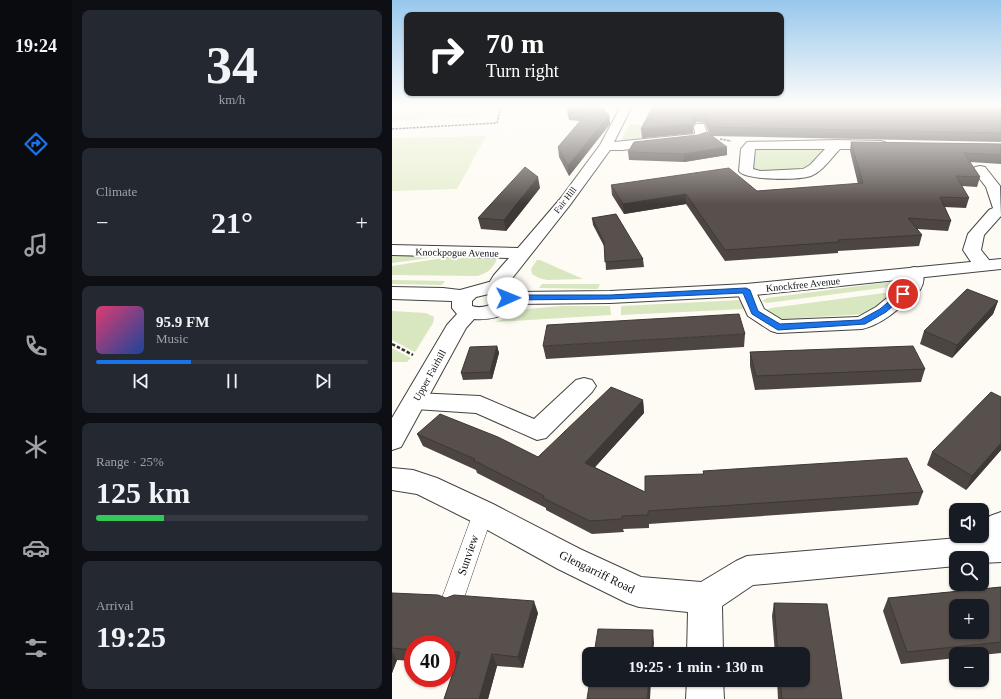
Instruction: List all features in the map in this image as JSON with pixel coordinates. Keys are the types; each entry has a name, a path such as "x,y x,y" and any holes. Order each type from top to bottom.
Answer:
{"street":[{"name":"Fair Hill","path":"502,293 501,279 565,202 606,146 610,139"},
{"path":"606,146 622,146 661,139"},
{"path":"837,144 815,168 806,173 760,175 746,171 748,149 752,145 837,144 889,144"},
{"path":"980,170 993,186 1001,209 995,213 976,234 972,250 992,265"},
{"name":"Knockpogue Avenue","path":"392,250 522,253"},
{"name":"Knockfree Avenue","path":"467,305 476,290 502,293 610,297 746,290 992,265"},
{"path":"746,290 755,312 778,327 862,323 883,310 913,286 914,273"},
{"path":"392,293 444,294 467,305"},
{"name":"Upper Fairhill","path":"392,440 467,305"},
{"path":"414,401 480,405 537,431 584,386"},
{"name":"Glengarriff Road","path":"392,479 413,481 427,486 483,513 569,559 639,592 705,598"},
{"path":"705,647 705,598 747,571 990,549 1001,525"},
{"path":"705,687 705,699"}],"lane":[{"name":"Sunview","path":"453,598 483,513"}],"path":[{"path":"729,139 752,145"},
{"path":"392,344 415,356"}],"green space":[{"path":"392,139 485,139 457,189 392,191"},
{"path":"622,139 655,139 620,142"},
{"path":"755,148 815,148 822,151 816,160 808,166 792,170 765,171 753,169"},
{"path":"392,253 459,254 392,263"},
{"path":"469,254 492,255 497,259 488,271 476,276 392,275 392,266"},
{"path":"537,260 583,279 547,280 539,278 532,274 531,269"},
{"path":"392,280 445,281 442,285 392,284"},
{"path":"905,280 897,286 767,303 762,301 767,298"},
{"path":"542,284 600,284 598,289 539,288"},
{"path":"892,292 876,309 867,314 783,319 774,317 763,311 771,308"},
{"path":"741,300 744,309 621,315 621,306"},
{"path":"561,306 610,306 611,315 495,322 527,309"},
{"path":"392,311 426,313 434,317 433,323 415,352 392,340"},
{"path":"392,348 411,358 407,362 392,362"}],"building":[{"path":"565,139 590,139 568,166 558,147"},
{"path":"665,139 716,139 727,147 684,154 628,152 634,142"},
{"path":"851,142 1001,144 1001,155 964,153 980,177 956,176 969,198 940,197 951,221 908,218 922,235 838,240 839,242 725,250 686,194 623,204 611,185 729,168 757,191 863,183"},
{"path":"525,167 538,177 504,220 478,218"},
{"path":"616,214 643,259 605,262 604,242 592,218"},
{"path":"967,289 998,301 957,345 924,331"},
{"path":"739,314 745,334 543,346 547,325"},
{"path":"497,346 490,372 461,373 470,347"},
{"path":"913,346 925,369 756,376 750,352"},
{"path":"611,387 643,400 585,463 645,492 645,476 704,474 703,471 907,458 923,492 648,511 648,515 622,516 622,519 590,521 543,498 544,496 473,460 475,459 417,434 440,414 498,437 538,457"},
{"path":"991,392 1001,397 1001,443 972,476 932,452"},
{"path":"1001,587 1001,642 907,652 888,598 960,591 989,591 989,588"},
{"path":"392,593 438,595 446,598 454,595 534,601 518,657 492,654 479,699 444,699 448,687 456,687 456,664 460,652 456,652 456,635 404,635 404,649 392,648"},
{"path":"774,603 827,604 842,699 782,699 781,687 810,687 810,647 777,647"},
{"path":"598,629 653,630 652,647 595,647"},
{"path":"589,687 648,687 647,699 587,699"}],"route":[{"path":"508,298 610,297 746,290 755,312 778,327 862,323 883,310 903,294"}]}
